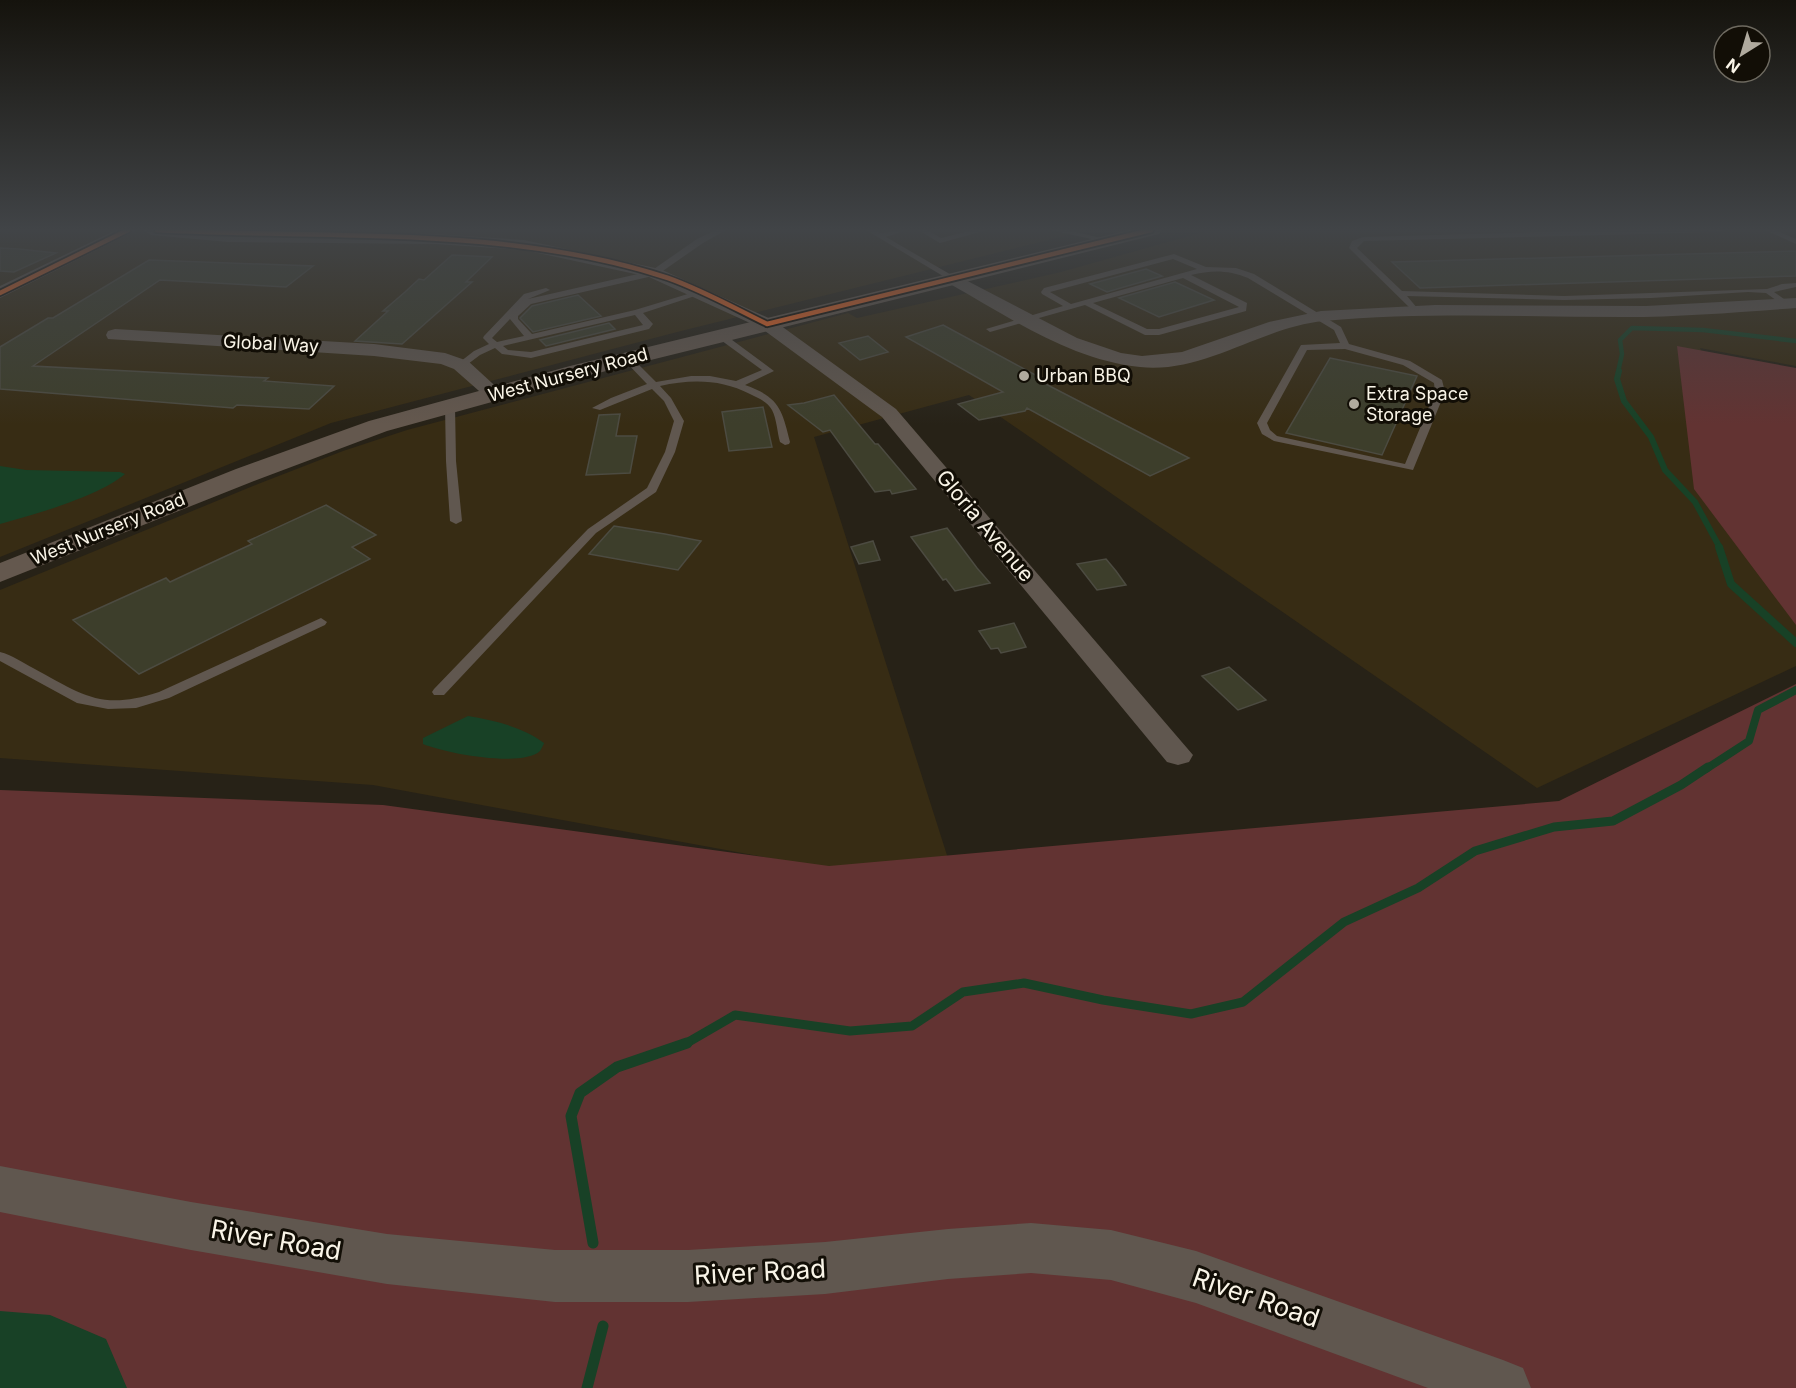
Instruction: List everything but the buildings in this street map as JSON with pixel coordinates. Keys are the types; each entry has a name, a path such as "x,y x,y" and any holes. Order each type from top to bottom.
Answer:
{"main road":[{"name":"West Nursery Road","path":"0,573 312,449 378,426 628,359 893,295"}],"street":[{"name":"Gloria Avenue","path":"704,295 767,324 889,413 1178,755"},
{"path":"984,295 1079,344 1115,357 1158,362 1175,360 1281,324 1317,316 1414,309 1687,311 1791,304"},
{"name":"Global Way","path":"115,335 374,350 445,359 462,365 494,394"},
{"path":"427,357 453,381 460,403"},
{"name":"River Road","path":"0,1189 191,1226 387,1259 555,1276 699,1276 825,1268 948,1254 1031,1248 1111,1255 1197,1276 1503,1388"}],"lane":[{"path":"531,295 527,296 488,336 495,345 513,355 531,355 639,330 649,324 637,312"},
{"path":"530,337 514,319 514,315 528,302 553,295"},
{"path":"462,365 477,353 495,345 637,312 690,295"},
{"path":"1050,295 1069,306"},
{"path":"990,329 1110,295"},
{"path":"1085,302 1145,332 1159,332 1243,309 1244,305 1224,295"},
{"path":"1282,295 1338,329 1345,345"},
{"path":"1402,295 1414,309"},
{"path":"1458,295 1564,298 1671,295"},
{"path":"1775,295 1791,304"},
{"path":"721,336 769,371 738,384"},
{"path":"1345,345 1410,363 1428,372 1439,382 1440,392 1409,468 1274,438 1266,432 1262,423 1304,347 1345,345"},
{"path":"439,692 592,531 652,490 670,452 678,421 668,400 628,359"},
{"path":"597,408 654,385 681,378 703,377 738,384 764,397 777,408 785,442"},
{"path":"456,521 451,461 460,403"},
{"path":"0,656 82,700 108,705 136,704 164,695 321,622"}],"shaded area":[{"path":"0,295 827,295 331,423 0,557"},
{"path":"960,295 1796,295 1796,366 1700,348 1796,555 1796,666 1537,788 969,395 814,437 959,893 373,785 0,758 0,590 258,484 343,451 407,430 848,313 857,318"},
{"path":"1677,346 1796,368 1796,625 1694,489"},
{"path":"0,466 26,470 125,474 100,490 83,497 0,524"},
{"path":"1796,684 1796,1388 0,1388 0,790 383,805 829,866 1559,801"},
{"path":"468,716 517,728 536,737 544,744 540,751 531,756 501,759 465,755 423,744 423,738"},
{"path":"0,1311 50,1315 106,1339 127,1388 0,1388"}],"waterway":[{"path":"1618,372 1622,354 1620,340 1632,328 1703,330 1796,341"},
{"path":"1619,371 1617,379 1624,401 1651,437 1665,470 1695,502 1720,548"},
{"path":"1719,547 1731,584 1796,643"},
{"path":"1706,769 1749,741 1758,710 1796,690"},
{"path":"686,1043 735,1015 850,1031 912,1026 963,992 1024,983 1103,1000 1191,1014 1243,1002 1344,922 1418,888 1475,851 1554,827 1613,821 1681,785 1708,767"},
{"path":"593,1243 571,1116 580,1093 617,1067 686,1043"},
{"path":"587,1388 603,1326"}],"transit line":[{"path":"709,295 767,324"},
{"path":"767,324 886,295"}],"place":[{"name":"Urban BBQ","path":"1024,376"},
{"name":"Extra Space Storage","path":"1354,404"}]}
